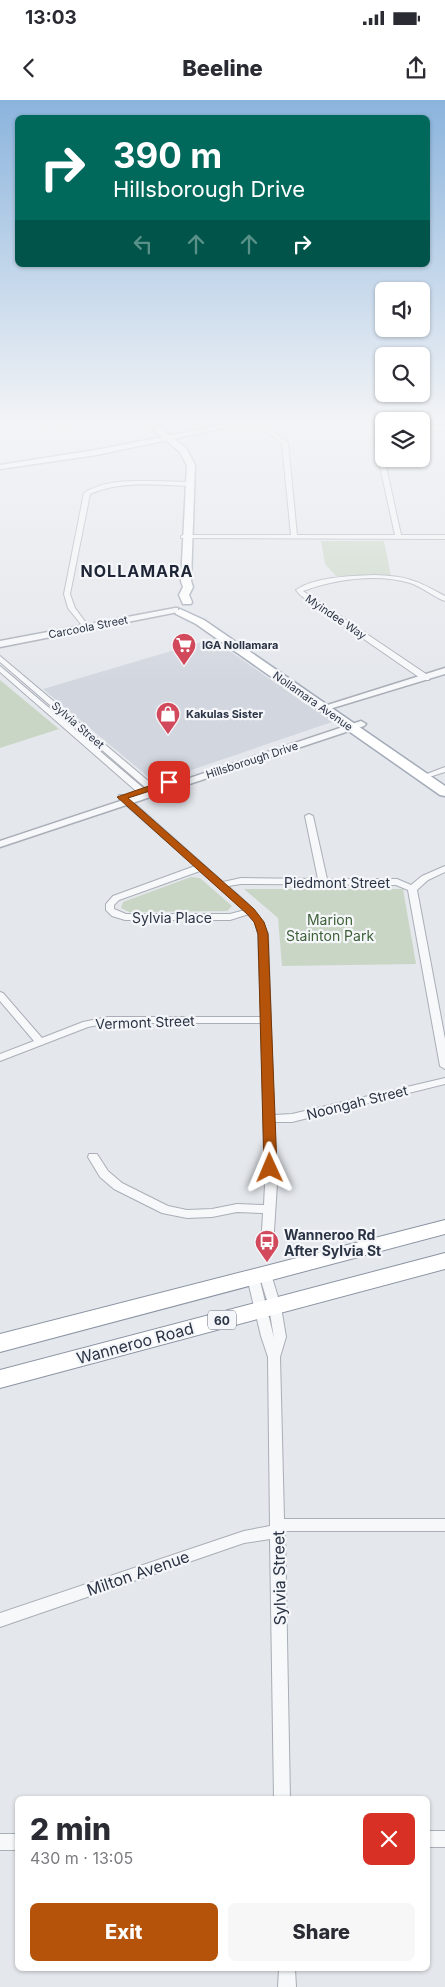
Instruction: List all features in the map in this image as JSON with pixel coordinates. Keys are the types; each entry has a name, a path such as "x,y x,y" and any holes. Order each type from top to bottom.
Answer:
{"highway":[{"path":"0,1343 445,1227"},
{"name":"Wanneroo Road","path":"0,1380 445,1262"}],"main road":[{"path":"181,607 188,588 186,581 187,509"},
{"name":"Nollamara Avenue","path":"181,607 200,622 227,638 353,724 434,773 445,782"},
{"name":"Nollamara Avenue","path":"434,773 445,792"}],"street":[{"path":"83,509 67,602 85,626"},
{"path":"292,509 294,537"},
{"path":"392,509 398,537"},
{"path":"186,537 445,537"},
{"name":"Myindee Way","path":"426,678 302,594 300,590 333,579 391,578 413,582 445,599"},
{"name":"Carcoola Street","path":"0,642 181,607"},
{"name":"Sylvia Street","path":"0,658 149,791"},
{"name":"Sylvia Street","path":"0,668 149,791"},
{"path":"330,708 445,671"},
{"name":"Hillsborough Drive","path":"0,844 149,791 353,724"},
{"path":"124,800 251,911 259,922 263,934 271,1184 267,1246"},
{"name":"Hillsborough Drive","path":"0,838 124,800"},
{"path":"309,816 323,881"},
{"name":"Sylvia Place","path":"202,867 116,898 110,904 110,910 115,914 125,917 230,916 251,911"},
{"path":"445,870 425,878 412,889 445,1066"},
{"name":"Piedmont Street","path":"222,885 241,881 397,882 412,889"},
{"path":"0,995 40,1042"},
{"name":"Vermont Street","path":"0,1058 86,1024 108,1020 266,1020"},
{"name":"Noongah Street","path":"269,1119 292,1118 445,1081"},
{"path":"93,1157 104,1174 118,1186 166,1210 187,1214 212,1213 237,1208 269,1208"},
{"name":"Sylvia Street","path":"259,1275 268,1308 267,1336 274,1357 282,1796"},
{"name":"Milton Avenue","path":"0,1620 244,1537 278,1528 445,1525"},
{"path":"430,1839 445,1839"},
{"path":"0,1842 15,1842"},
{"path":"287,1971 287,1987"}],"shaded area":[{"path":"212,639 332,722 159,781 152,780 43,689"}],"green space":[{"path":"321,541 384,541 391,576 336,576 325,564"},
{"path":"0,680 59,729 0,748"},
{"path":"191,877 200,878 232,906 227,911 129,912 121,908 123,902"},
{"name":"Marion Stainton Park","path":"244,889 403,889 416,964 282,966 278,918"}],"place":[{"name":"IGA Nollamara","path":"184,666"},
{"name":"Kakulas Sister","path":"168,735"},
{"name":"Wanneroo Rd After Sylvia St","path":"267,1263"}],"district":[{"name":"NOLLAMARA","path":"137,571"}],"route":[{"path":"169,782 122,797 251,911 259,922 263,934 270,1168"}]}
